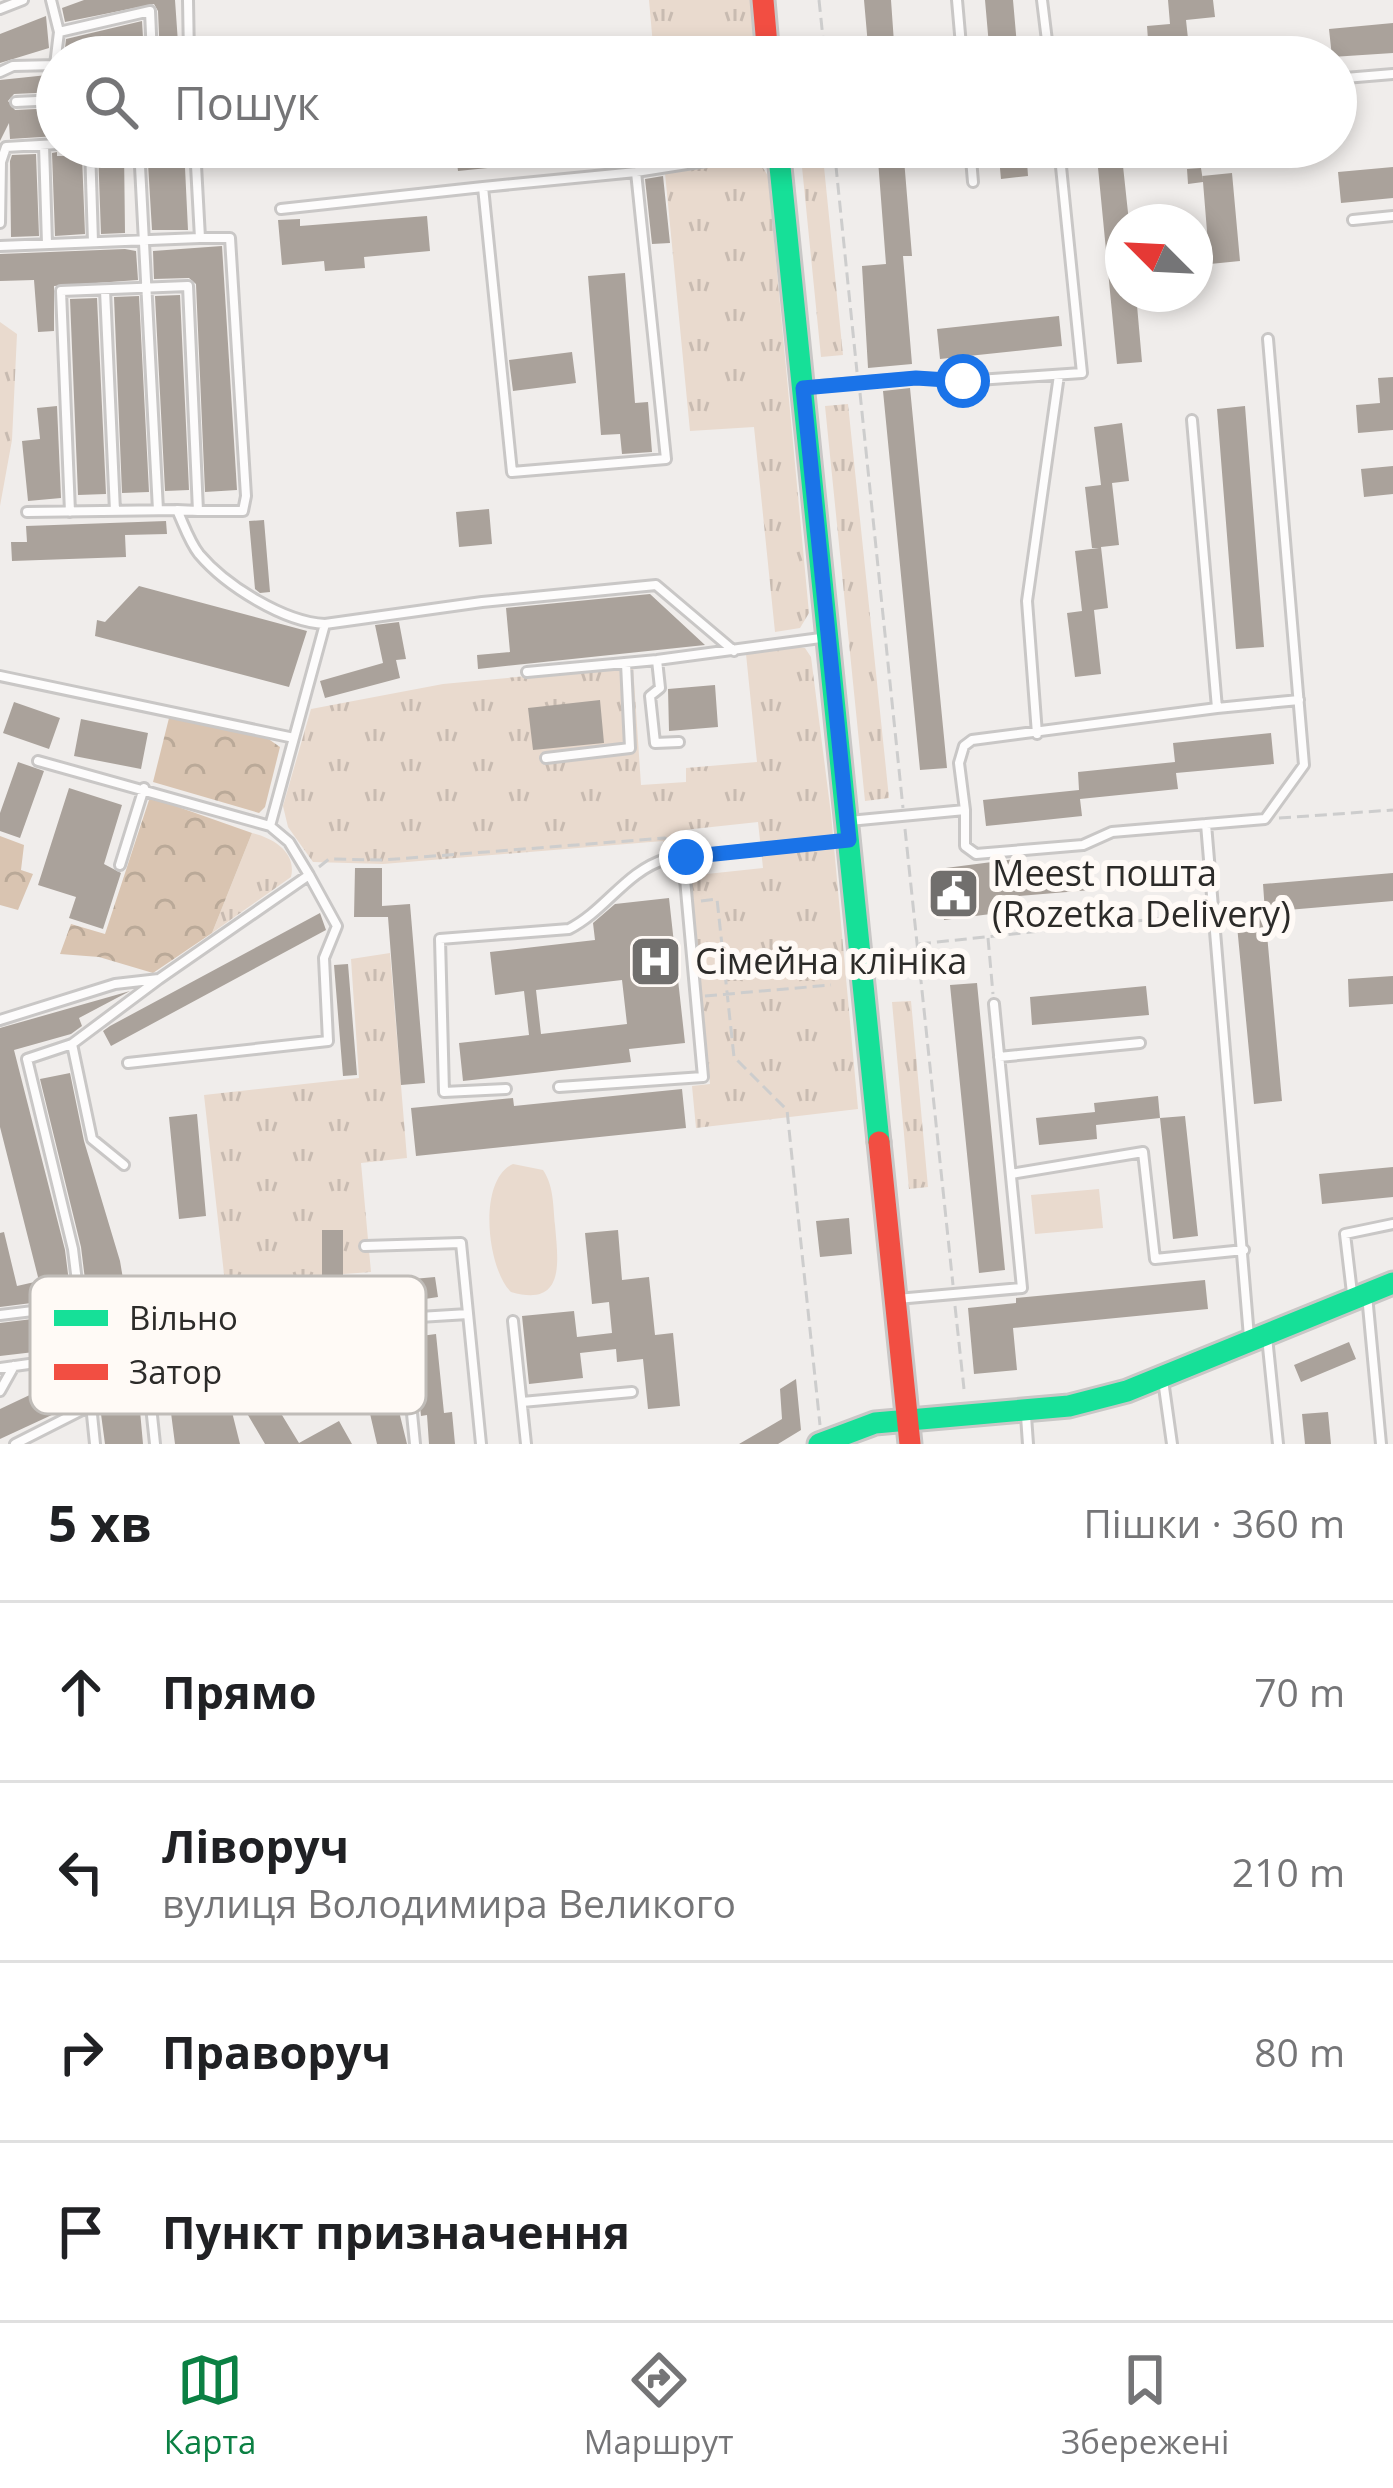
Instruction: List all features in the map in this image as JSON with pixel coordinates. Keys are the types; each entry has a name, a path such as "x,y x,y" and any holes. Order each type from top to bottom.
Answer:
{"main road":[{"path":"763,0 766,36"},
{"path":"780,168 910,1444"},
{"path":"821,1443 875,1423 1069,1406 1163,1378 1393,1283"}],"lane":[{"path":"0,9 22,0"},
{"path":"51,0 59,36"},
{"path":"188,0 189,36"},
{"path":"958,0 961,36"},
{"path":"1042,0 1046,36"},
{"path":"59,32 150,11 151,36"},
{"path":"0,72 36,66"},
{"path":"1357,77 1393,74"},
{"path":"16,102 36,101"},
{"path":"0,224 6,147 36,145"},
{"path":"45,168 47,244"},
{"path":"91,168 93,242"},
{"path":"140,168 158,510"},
{"path":"196,168 200,238"},
{"path":"281,209 660,168"},
{"path":"972,168 973,182"},
{"path":"803,388 1082,373 1061,168"},
{"path":"483,187 512,472 666,459 636,172"},
{"path":"1353,220 1393,216"},
{"path":"0,246 230,238 246,496 243,511 27,512"},
{"path":"70,512 61,291 188,286 198,511"},
{"path":"105,290 115,511"},
{"path":"1268,339 1299,700 1304,765 1265,818 1112,832 1083,844 976,854 965,846 959,763 964,746 972,740 1299,700"},
{"path":"1037,734 1027,601 1059,375"},
{"path":"1192,420 1217,708"},
{"path":"177,510 202,558 263,604 301,623 326,624 656,585 734,651"},
{"path":"270,826 326,624"},
{"path":"527,672 829,637"},
{"path":"657,660 659,688 650,696 655,743 679,742"},
{"path":"546,758 630,748 626,664"},
{"path":"0,676 294,738"},
{"path":"38,760 270,826 289,842 337,926 324,958 328,1041 128,1063"},
{"path":"120,865 144,788"},
{"path":"506,1089 445,1092 440,939 569,929 587,920 650,863 964,810"},
{"path":"1206,824 1244,1250 1278,1444"},
{"path":"559,1088 703,1077 683,857"},
{"path":"77,1276 27,1059 72,1044 309,875"},
{"path":"0,1020 115,984 159,979"},
{"path":"895,1300 1022,1288 994,1004"},
{"path":"999,1057 1140,1043"},
{"path":"72,1044 92,1139 124,1165"},
{"path":"1011,1174 1143,1152 1155,1259 1244,1250"},
{"path":"1381,1444 1360,1297 1345,1234 1393,1224"},
{"path":"365,1246 461,1243 482,1444"},
{"path":"0,1315 30,1311"},
{"path":"426,1317 468,1314"},
{"path":"513,1321 526,1444"},
{"path":"0,1368 30,1364"},
{"path":"0,1391 14,1366"},
{"path":"1163,1378 1172,1444"},
{"path":"522,1402 632,1392"},
{"path":"1025,1410 1028,1444"},
{"path":"15,1444 74,1414"},
{"path":"91,1414 95,1444"},
{"path":"151,1414 154,1444"},
{"path":"412,1414 415,1444"}],"path":[{"path":"819,0 823,36"},
{"path":"836,168 964,1390"},
{"path":"1265,818 1393,810"},
{"path":"309,875 329,859 383,860 665,838 683,857"},
{"path":"687,902 717,899 734,1057 787,1110 821,1443"},
{"path":"917,944 1214,913"},
{"path":"987,937 994,1004"},
{"path":"696,997 831,985"}],"green space":[{"path":"649,0 752,0 756,36 652,36"},
{"path":"763,168 768,176 809,613 800,628 775,632 754,427 690,431 665,173"},
{"path":"802,168 824,168 843,355 821,357"},
{"path":"0,322 17,334 12,440 0,506"},
{"path":"848,404 889,798 865,801 825,406"},
{"path":"805,648 811,657 831,814 858,1109 696,1128 692,1086 710,1084 688,876 763,868 758,822 684,830 686,857 666,859 663,841 383,864 313,862 288,827 283,806 311,709 443,684 633,666 641,785 686,782 686,768 757,762 746,654"},
{"path":"169,718 267,738 280,747 265,807 259,813 153,782"},
{"path":"150,797 252,833 212,933 153,973 99,957 60,954 71,924 105,934"},
{"path":"252,833 287,853 291,877 212,933"},
{"path":"0,836 24,845 21,870 33,874 18,910 0,905"},
{"path":"390,953 407,1158 361,1163 371,1272 224,1276 204,1095 359,1078 351,959"},
{"path":"911,1001 928,1187 909,1189 892,1002"},
{"path":"513,1164 543,1170 551,1189 557,1266 550,1287 542,1293 511,1292 496,1265 490,1205 502,1173"},
{"path":"1099,1189 1103,1228 1035,1234 1031,1195"}],"building":[{"path":"84,0 175,0 178,36 159,36 154,4 65,22 62,8"},
{"path":"864,0 891,0 894,36 867,36"},
{"path":"985,0 1013,0 1016,36 988,36"},
{"path":"1168,0 1213,0 1215,17 1186,20 1188,36 1148,36 1147,26 1170,24"},
{"path":"46,16 48,36 36,36 36,52 0,63 0,34"},
{"path":"142,21 143,36 79,36"},
{"path":"1393,23 1393,53 1357,55 1357,36 1330,36 1329,29"},
{"path":"36,76 36,93 14,94 8,101 15,110 36,109 36,137 10,139 9,123 0,141 0,80"},
{"path":"36,154 39,236 11,237 12,155"},
{"path":"1393,167 1393,198 1341,203 1338,172"},
{"path":"53,168 82,168 85,234 55,236"},
{"path":"99,168 124,168 125,233 101,234"},
{"path":"148,168 185,168 188,230 152,230"},
{"path":"879,168 905,168 912,256 903,256 912,364 868,368 862,266 886,264"},
{"path":"1000,168 1027,168 1028,176 1001,179"},
{"path":"1098,168 1123,168 1127,204 1105,204 1105,240"},
{"path":"1201,168 1202,176 1232,173 1240,261 1213,264 1213,204 1205,204 1203,182 1188,184 1187,169"},
{"path":"663,176 670,243 652,244 645,179"},
{"path":"427,216 430,251 364,257 365,268 325,271 324,261 282,265 278,220 300,219 300,226"},
{"path":"222,246 237,490 205,492 196,284 189,278 154,279 153,251"},
{"path":"136,251 138,280 54,286 54,331 38,332 34,280 0,281 0,254"},
{"path":"625,273 635,403 648,402 652,452 622,454 620,434 601,435 588,276"},
{"path":"180,295 189,490 165,491 155,296"},
{"path":"139,296 149,492 122,493 114,297"},
{"path":"97,298 106,494 78,495 70,299"},
{"path":"1112,312 1138,312 1142,362 1117,364"},
{"path":"1059,316 1062,346 940,359 937,329"},
{"path":"572,352 576,383 513,391 509,360"},
{"path":"1393,377 1393,430 1358,433 1356,405 1380,403 1378,378"},
{"path":"910,388 947,768 920,770 883,391"},
{"path":"57,406 61,498 28,501 22,441 40,439 37,408"},
{"path":"1245,406 1264,647 1236,649 1217,409"},
{"path":"1122,423 1129,481 1112,483 1119,545 1101,547 1108,608 1094,610 1101,674 1075,677 1067,613 1082,611 1075,551 1099,548 1092,548 1085,487 1101,485 1094,427"},
{"path":"1393,466 1393,494 1364,497 1361,469"},
{"path":"489,509 492,544 459,547 456,512"},
{"path":"264,520 270,592 260,593 255,589 249,521"},
{"path":"166,521 167,534 125,535 126,557 12,561 11,542 27,542 26,526"},
{"path":"139,586 307,631 289,687 95,636 97,620 105,622"},
{"path":"650,594 705,645 478,669 477,655 510,652 506,608"},
{"path":"399,622 406,659 396,660 400,678 325,698 320,681 383,663 375,625"},
{"path":"715,685 718,727 669,731 668,689"},
{"path":"600,700 604,743 533,750 528,708"},
{"path":"14,702 60,718 49,749 3,733"},
{"path":"81,719 148,733 141,769 74,756"},
{"path":"1271,733 1274,764 1176,773 1178,789 1080,799 1082,816 986,826 983,800 1079,790 1078,772 1175,762 1173,743"},
{"path":"18,762 44,771 20,838 0,831 0,813"},
{"path":"69,788 122,805 104,864 121,873 103,929 69,918 76,897 38,885"},
{"path":"1015,859 1016,870 1089,865 1091,890 1019,896 1021,910 944,920 938,869"},
{"path":"355,868 382,868 382,906 410,904 425,1083 401,1085 388,917 354,917"},
{"path":"1393,873 1393,901 1265,912 1263,884"},
{"path":"669,898 685,1043 629,1049 631,1062 463,1081 459,1043 529,1035 524,991 495,995 490,952 595,940 593,923 615,904","holes":["622,980 627,1024 541,1034 536,990"]},
{"path":"1265,912 1282,1101 1254,1104 1236,915"},
{"path":"320,913 326,930 111,1046 103,1031 110,1026"},
{"path":"348,964 357,1075 343,1076 334,965"},
{"path":"1393,976 1393,1004 1349,1007 1348,979"},
{"path":"977,983 1005,1270 979,1273 950,985"},
{"path":"1146,986 1149,1015 1032,1025 1030,997"},
{"path":"130,991 79,1018 82,1026 71,1034 14,1050 68,1276 38,1276 0,1127 0,1028"},
{"path":"70,1073 123,1276 85,1276 40,1079"},
{"path":"682,1089 686,1128 416,1156 411,1108 513,1098 514,1106"},
{"path":"1158,1096 1160,1118 1096,1125 1097,1139 1039,1145 1036,1118 1095,1112 1094,1103"},
{"path":"197,1114 206,1216 179,1219 169,1117"},
{"path":"1185,1116 1198,1236 1173,1239 1160,1118"},
{"path":"1393,1167 1393,1197 1322,1204 1319,1174"},
{"path":"849,1218 852,1254 820,1257 816,1221"},
{"path":"322,1230 343,1230 343,1276 322,1276"},
{"path":"618,1230 622,1280 649,1277 655,1335 673,1333 680,1406 648,1409 643,1359 617,1362 616,1349 580,1353 583,1378 529,1384 522,1316 574,1311 577,1337 612,1333 609,1302 592,1304 585,1233"},
{"path":"4,1232 17,1286 30,1283 30,1303 0,1307 0,1233"},
{"path":"435,1277 438,1297 426,1299 426,1278"},
{"path":"1205,1280 1208,1309 1013,1328 1017,1370 974,1374 968,1308 1016,1303 1016,1298"},
{"path":"30,1319 30,1352 0,1356 0,1323"},
{"path":"436,1334 444,1413 452,1412 455,1444 429,1444 427,1415 421,1416 426,1414 426,1335"},
{"path":"1349,1342 1356,1359 1301,1382 1294,1365"},
{"path":"796,1379 801,1430 778,1444 739,1444 782,1419 780,1389"},
{"path":"30,1395 30,1414 54,1414 0,1439 0,1409"},
{"path":"1328,1412 1331,1444 1305,1444 1302,1414"},
{"path":"101,1414 140,1414 143,1444 105,1444"},
{"path":"171,1414 232,1414 240,1444 175,1444"},
{"path":"247,1414 281,1414 299,1443 339,1421 352,1444 265,1444"},
{"path":"370,1414 400,1414 407,1444 377,1444"}],"traffic: fast":[{"path":"780,168 879,1142"},
{"path":"819,1444 875,1423 1069,1406 1127,1391 1393,1283"}],"traffic: jam":[{"path":"763,0 766,36"},
{"path":"879,1142 910,1444"}],"place":[{"name":"Meest пошта (Rozetka Delivery)","path":"953,894"},
{"name":"Сімейна клініка","path":"656,961"}],"route":[{"path":"686,857 849,840 803,388 916,378 963,381"}]}
